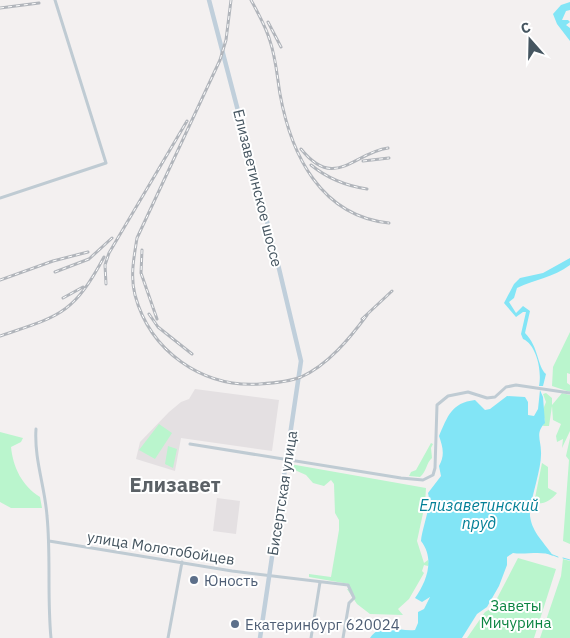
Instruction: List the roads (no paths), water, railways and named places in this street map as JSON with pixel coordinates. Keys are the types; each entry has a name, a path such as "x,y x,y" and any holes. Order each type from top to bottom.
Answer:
{"main road":[{"name":"Елизаветинское шоссе","path":"209,0 276,256 301,361 299,377"},
{"name":"Бисертская улица","path":"260,638 299,377"}],"street":[{"path":"0,198 106,163 55,0"},
{"path":"190,444 423,480 433,474 435,468 437,405 448,396 468,392 487,398 495,397 506,387 516,385 570,393"},
{"path":"36,429 36,452 46,506 49,541 51,638"},
{"name":"улица Молотобойцев","path":"49,541 269,576 348,585 354,598 349,603 343,638"},
{"path":"168,638 182,562"},
{"path":"311,638 320,582"}],"water":[{"path":"570,2 570,10 566,11 562,20 570,22 566,25 570,28 570,41 557,24 553,14 561,5"},
{"path":"570,258 570,265 564,269 551,276 517,288 514,298 509,302 516,313 523,306 530,311 525,333 530,338 543,371 546,374 543,386 539,386 540,374 535,353 521,334 526,312 516,317 504,303 514,284 520,278 543,273"},
{"name":"Елизаветинский пруд","path":"540,390 543,397 545,423 539,433 541,459 531,502 530,516 533,528 553,556 544,553 513,553 507,557 507,565 499,586 487,607 477,614 462,638 370,638 380,629 385,628 415,630 418,623 418,612 424,609 430,597 422,602 415,598 428,570 428,555 421,541 429,504 428,493 441,476 439,466 443,451 439,436 451,412 461,404 475,400 485,410 490,409 507,396 525,397 528,402 528,415 534,416 538,409"}],"waterway":[{"path":"545,552 558,557"},
{"path":"563,558 570,560"}],"railway":[{"path":"231,0 226,40 220,60 137,238 133,281 135,295 142,315 166,349 181,362 218,380 239,384 276,383 301,377 311,372 338,350 367,315"},
{"path":"251,0 264,25 272,48 285,117 301,160 313,179 328,195 345,208 365,218 389,223"},
{"path":"0,8 39,3"},
{"path":"268,22 281,47"},
{"path":"106,284 105,265 109,253 187,121"},
{"path":"301,149 313,161 324,167 334,168 344,166 376,151 388,148"},
{"path":"363,161 389,158"},
{"path":"311,165 338,181 367,189"},
{"path":"55,272 89,259 112,238"},
{"path":"142,250 141,273 157,319"},
{"path":"0,280 53,261 88,252"},
{"path":"0,336 51,318 62,311 83,291 104,257"},
{"path":"63,298 83,287"},
{"path":"362,319 392,291"},
{"path":"149,314 158,327 192,354"}],"place":[{"name":"Юность","path":"194,580"},
{"name":"Екатеринбург 620024","path":"235,624"}],"district":[{"name":"Елизавет","path":"175,484"}],"park label":[{"name":"Заветы Мичурина","path":"516,614"}]}
